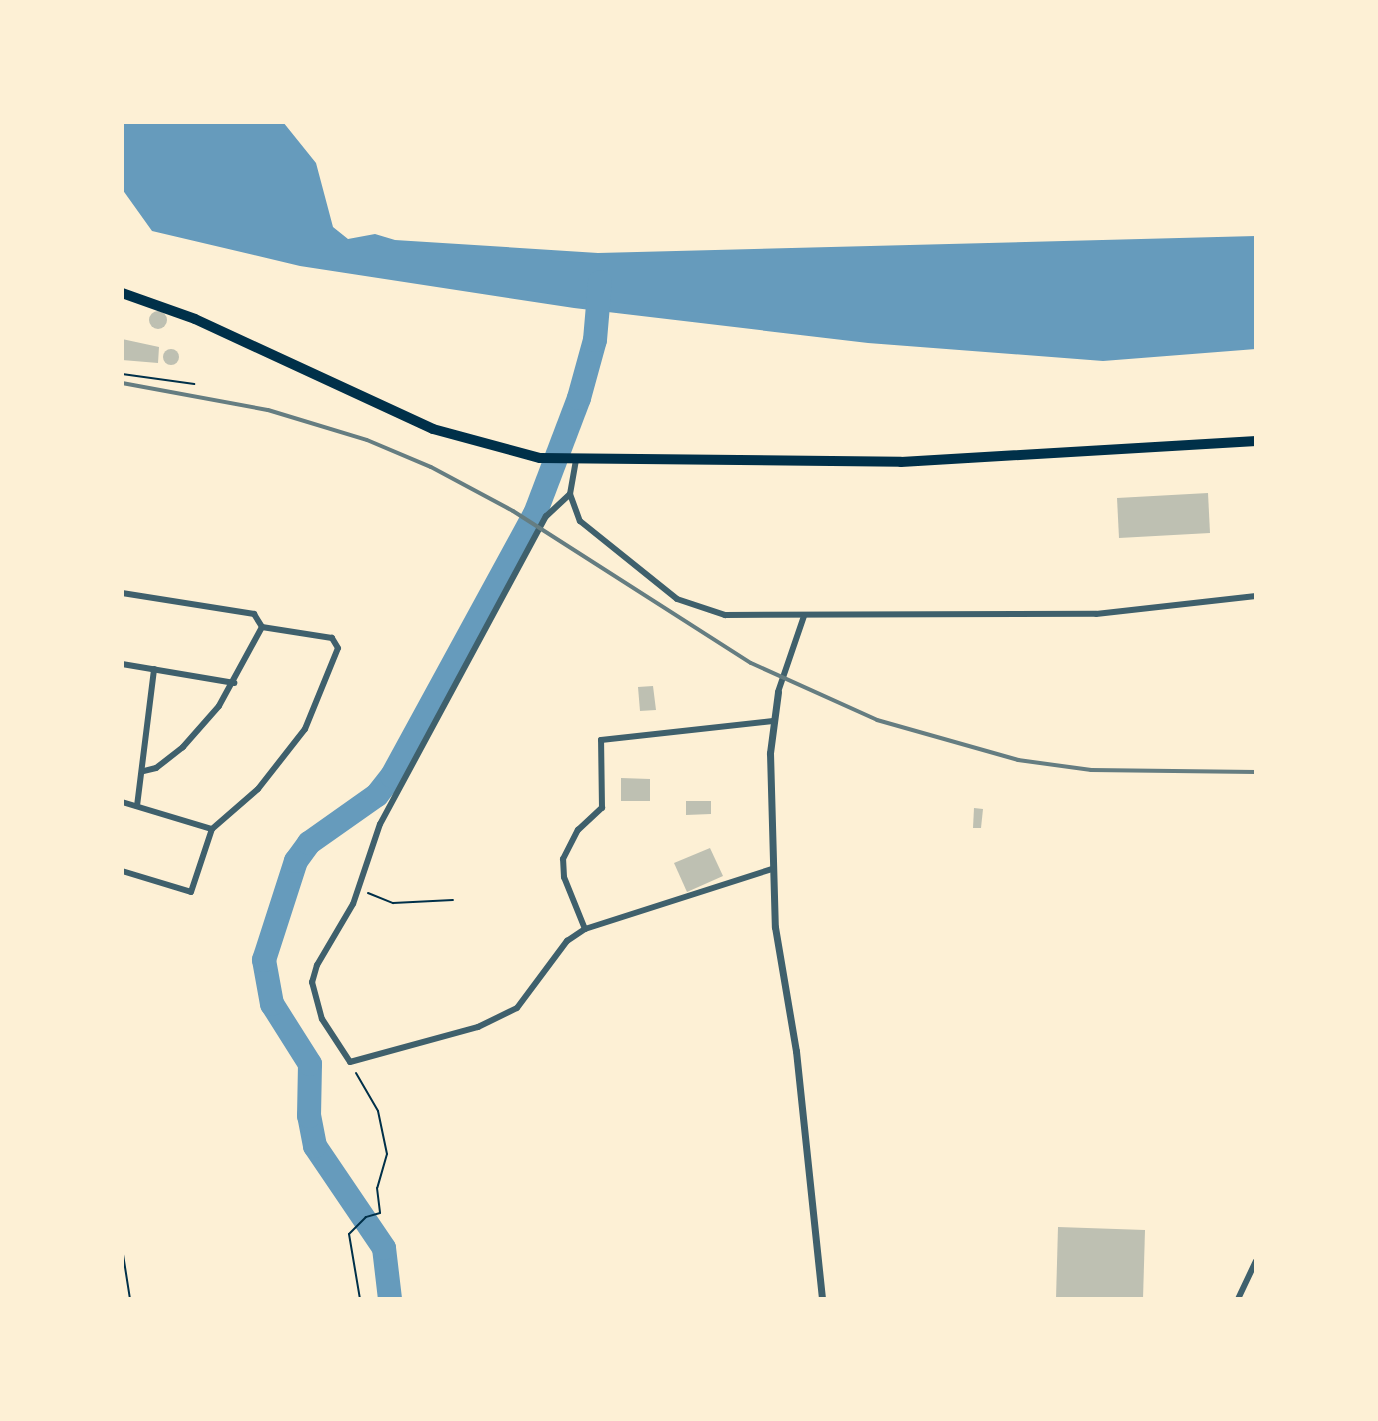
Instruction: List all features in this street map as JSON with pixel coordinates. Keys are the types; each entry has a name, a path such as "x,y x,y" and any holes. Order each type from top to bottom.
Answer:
{"highway":[{"path":"122,293 195,319 433,429 540,458 901,462 1256,441"}],"street":[{"path":"571,460 570,494 580,521 677,599 725,615 1096,614 1256,596"},
{"path":"570,494 546,516 398,786 366,859 359,890 329,941 312,982 322,1019 350,1062 492,1022 529,996 546,965 585,929 772,869"},
{"path":"122,593 254,614 262,627 332,638 338,648 323,689 293,746 258,789 212,829 191,892 122,871"},
{"path":"804,616 778,692 773,721 772,869 775,927 796,1051 822,1299"},
{"path":"144,771 156,768 183,747 234,683 262,627"},
{"path":"122,664 234,683"},
{"path":"137,806 144,771 154,669"},
{"path":"585,929 564,877 563,859 578,830 602,808 601,740 773,721"},
{"path":"122,802 212,829"},
{"path":"1238,1299 1256,1261"}],"path":[{"path":"122,374 194,384"},
{"path":"359,890 393,903 453,900"},
{"path":"350,1062 378,1111 387,1154 377,1188 380,1213 366,1217 349,1234 360,1299"},
{"path":"122,1248 130,1299"}],"water":[{"path":"122,122 283,122 316,163 333,227 348,239 375,234 395,240 598,253 1256,236 1256,349 1103,361 868,343 574,308 300,266 152,231 122,189"}],"building":[{"path":"158,311 167,320 158,329 149,320"},
{"path":"122,339 159,347 158,363 122,360"},
{"path":"168,349 174,349 179,357 177,363 168,365 163,360 163,354"},
{"path":"1208,493 1210,533 1119,538 1117,498"},
{"path":"653,686 656,710 640,711 638,687"},
{"path":"621,778 650,779 650,801 621,801"},
{"path":"686,801 711,801 711,814 686,815"},
{"path":"974,808 983,809 981,828 973,828"},
{"path":"710,848 723,876 687,892 674,863"},
{"path":"1058,1227 1145,1230 1143,1299 1056,1299"}],"waterway":[{"path":"390,1299 384,1248 315,1146 309,1116 310,1064 272,1004 264,960 296,861 309,843 377,795 392,776 535,514 579,398 595,340 600,282"}],"railway":[{"path":"122,383 268,410 367,440 431,467 513,511 751,663 877,720 1018,760 1091,770 1256,772"}]}
